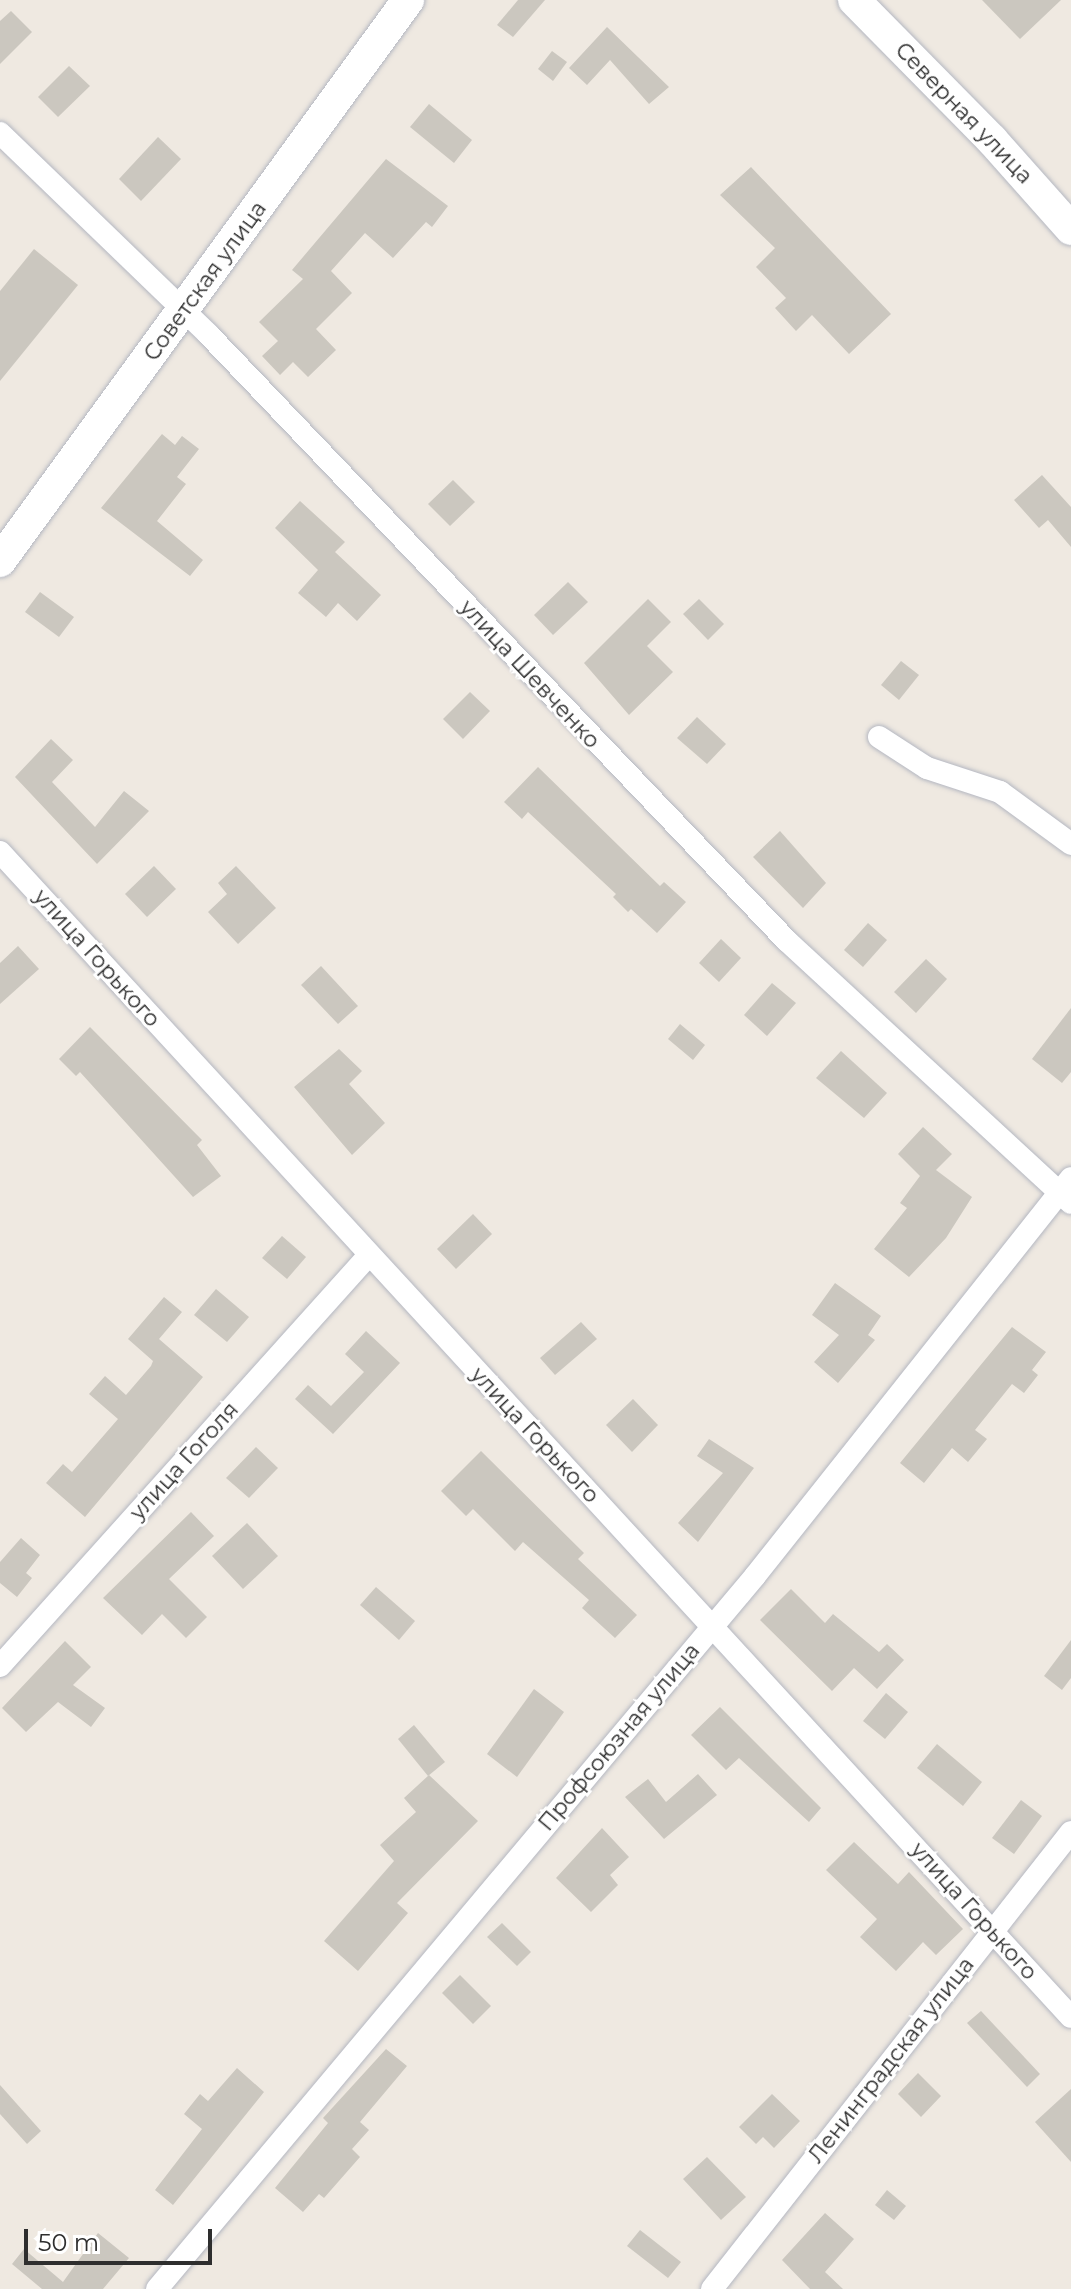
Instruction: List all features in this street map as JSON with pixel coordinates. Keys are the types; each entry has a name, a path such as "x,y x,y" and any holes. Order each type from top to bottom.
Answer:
{"street":[{"name":"Советская улица","path":"0,561 408,0"},
{"name":"Северная улица","path":"854,0 992,140 1071,229"},
{"name":"улица Шевченко","path":"0,133 185,310 787,941 1068,1191"},
{"path":"879,737 927,768 1000,792 1071,844"},
{"name":"улица Горького","path":"0,852 1071,2017"},
{"name":"Профсоюзная улица","path":"157,2289 712,1626 1068,1191"},
{"name":"улица Гоголя","path":"0,1666 369,1255"},
{"name":"Ленинградская улица","path":"712,2289 1071,1832"}],"building":[{"path":"518,0 545,0 513,37 497,25"},
{"path":"982,0 1061,0 1020,39"},
{"path":"11,11 32,32 0,64 0,21"},
{"path":"607,27 669,87 649,104 610,60 587,85 569,68"},
{"path":"552,51 567,62 553,81 538,69"},
{"path":"69,66 90,86 58,117 38,97"},
{"path":"429,104 472,140 454,163 410,127"},
{"path":"158,137 181,159 141,201 119,179"},
{"path":"386,159 448,206 432,227 426,222 393,258 365,233 331,271 352,293 316,329 336,350 308,377 293,362 280,375 262,356 278,341 259,322 303,279 292,270"},
{"path":"751,167 891,314 849,354 812,315 796,331 775,308 786,298 756,267 775,248 720,195"},
{"path":"34,249 78,285 0,381 0,291"},
{"path":"162,434 175,445 182,436 199,449 177,477 186,484 157,521 203,560 190,576 101,508"},
{"path":"1042,475 1071,507 1071,547 1048,520 1039,528 1014,500"},
{"path":"453,480 475,502 450,526 428,504"},
{"path":"300,501 345,542 335,552 381,595 357,621 338,603 326,617 298,593 318,570 275,528"},
{"path":"568,582 588,602 553,635 534,615"},
{"path":"40,592 74,617 59,637 25,612"},
{"path":"648,599 671,622 647,646 673,672 629,715 584,663"},
{"path":"699,599 724,624 708,640 683,614"},
{"path":"901,661 919,675 899,700 881,685"},
{"path":"470,692 490,711 463,739 443,719"},
{"path":"697,717 726,744 707,764 677,738"},
{"path":"51,739 73,760 52,782 95,827 124,791 149,811 97,864 15,777"},
{"path":"538,767 660,886 664,882 686,902 657,933 631,909 628,912 613,897 616,894 528,812 522,819 504,802"},
{"path":"780,831 826,883 803,908 753,857"},
{"path":"154,866 176,889 147,917 125,894"},
{"path":"236,866 276,908 238,944 208,912 227,894 218,883"},
{"path":"868,923 887,940 863,967 844,950"},
{"path":"721,939 741,958 719,982 699,963"},
{"path":"18,946 39,969 0,1004 0,963"},
{"path":"926,959 947,979 916,1013 894,992"},
{"path":"321,966 358,1006 338,1024 301,985"},
{"path":"772,983 796,1003 767,1036 744,1015"},
{"path":"1071,1008 1071,1072 1062,1083 1032,1059"},
{"path":"680,1024 705,1045 693,1060 668,1039"},
{"path":"90,1027 202,1140 197,1145 221,1176 193,1197 80,1072 76,1076 59,1059"},
{"path":"339,1049 362,1071 349,1084 385,1123 352,1155 294,1087"},
{"path":"841,1051 887,1093 864,1118 816,1078"},
{"path":"923,1127 952,1154 936,1170 972,1197 946,1238 909,1277 874,1249 907,1208 900,1203 920,1176 898,1154"},
{"path":"473,1214 492,1234 456,1269 437,1249"},
{"path":"282,1236 306,1257 287,1279 262,1258"},
{"path":"835,1283 881,1316 868,1335 875,1340 838,1383 814,1362 839,1335 812,1315"},
{"path":"216,1289 249,1317 227,1342 194,1315"},
{"path":"164,1297 182,1312 159,1339 203,1377 85,1517 46,1483 63,1464 72,1472 118,1419 89,1394 105,1376 126,1395 151,1366 153,1361 128,1339"},
{"path":"581,1322 597,1339 555,1375 540,1358"},
{"path":"1012,1327 1046,1352 1032,1370 1038,1375 1024,1393 1012,1384 975,1430 987,1439 968,1462 952,1448 924,1483 900,1463"},
{"path":"366,1331 400,1363 333,1434 295,1399 308,1385 331,1406 364,1372 345,1354"},
{"path":"633,1399 658,1425 632,1452 606,1425"},
{"path":"709,1439 754,1468 698,1542 678,1523 723,1473 697,1456"},
{"path":"256,1447 278,1468 249,1498 226,1478"},
{"path":"481,1451 584,1553 578,1559 637,1615 615,1638 582,1608 589,1600 523,1542 515,1551 473,1509 466,1516 441,1491"},
{"path":"191,1512 214,1536 169,1579 207,1617 186,1638 162,1614 142,1635 103,1598"},
{"path":"247,1523 278,1556 243,1589 212,1556"},
{"path":"21,1538 40,1555 26,1573 32,1578 17,1597 0,1583 0,1562"},
{"path":"376,1587 415,1621 399,1640 360,1605"},
{"path":"791,1589 825,1623 833,1614 879,1652 887,1644 904,1660 877,1689 854,1668 832,1691 760,1620"},
{"path":"1071,1640 1071,1678 1062,1690 1044,1676"},
{"path":"65,1641 91,1667 73,1685 105,1708 91,1727 58,1702 26,1732 2,1708"},
{"path":"534,1689 564,1712 517,1777 487,1754"},
{"path":"886,1693 908,1712 885,1739 863,1721"},
{"path":"720,1707 821,1808 809,1822 739,1758 726,1770 691,1735"},
{"path":"414,1725 445,1762 428,1776 398,1739"},
{"path":"937,1744 982,1782 963,1806 917,1768"},
{"path":"698,1774 717,1795 664,1839 625,1797 648,1779 666,1802"},
{"path":"429,1775 478,1821 397,1903 408,1913 358,1971 324,1941 394,1861 380,1845 416,1812 404,1798"},
{"path":"1021,1800 1042,1816 1014,1854 992,1838"},
{"path":"602,1828 629,1857 610,1875 618,1885 591,1912 556,1878"},
{"path":"854,1842 898,1884 909,1872 963,1929 936,1955 923,1942 896,1971 860,1937 877,1919 826,1870"},
{"path":"502,1923 531,1952 517,1966 487,1937"},
{"path":"460,1975 491,2006 473,2024 442,1993"},
{"path":"981,2011 1040,2074 1027,2087 967,2023"},
{"path":"386,2049 407,2066 360,2122 369,2130 352,2149 360,2157 324,2198 319,2194 303,2212 275,2188 328,2123 323,2118"},
{"path":"237,2068 264,2092 173,2205 155,2190 202,2129 184,2114 200,2094 208,2101"},
{"path":"918,2073 941,2096 921,2117 898,2094"},
{"path":"0,2085 41,2131 27,2144 0,2114"},
{"path":"1071,2089 1071,2162 1035,2122"},
{"path":"772,2094 800,2121 774,2148 763,2137 756,2144 739,2127"},
{"path":"707,2157 746,2197 721,2220 683,2179"},
{"path":"887,2190 906,2206 894,2220 875,2205"},
{"path":"825,2213 854,2239 825,2272 843,2289 810,2289 782,2260"},
{"path":"640,2230 681,2262 668,2278 627,2246"},
{"path":"98,2233 129,2258 103,2289 42,2289 12,2264 24,2249 63,2282"}]}
